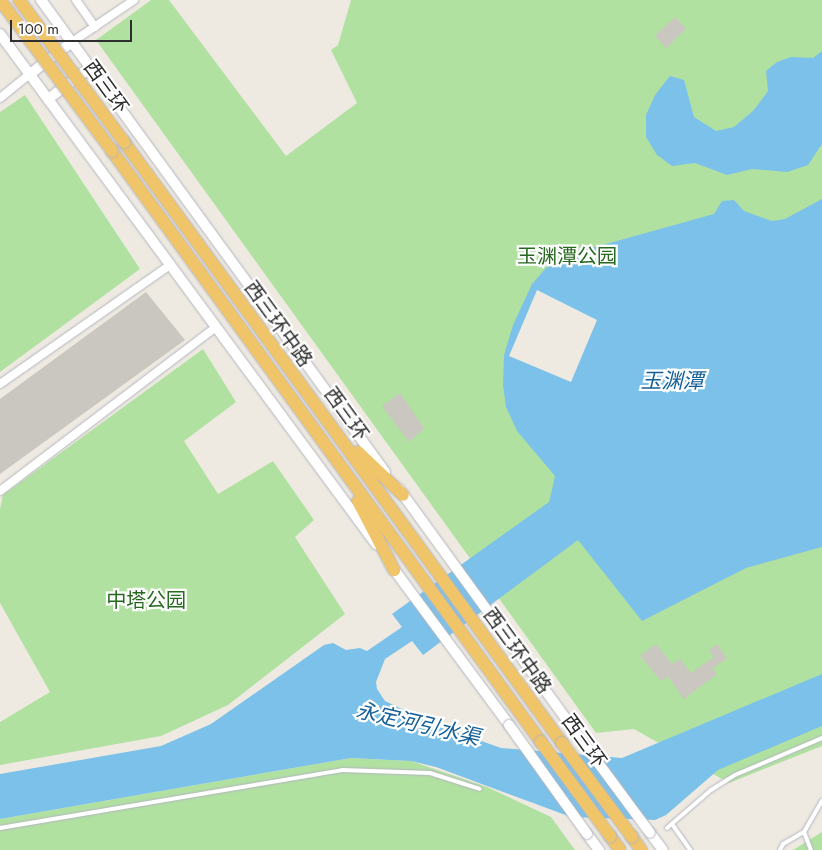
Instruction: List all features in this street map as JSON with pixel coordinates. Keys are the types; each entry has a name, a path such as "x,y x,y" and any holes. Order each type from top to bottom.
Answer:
{"highway":[{"name":"西三环","path":"0,0 112,151 620,850"},
{"name":"西三环","path":"19,0 642,850"},
{"path":"334,430 403,495"},
{"path":"337,461 394,570"}],"street":[{"name":"西三环中路","path":"41,0 663,850"},
{"path":"76,0 95,27"},
{"path":"0,98 72,42 134,0"},
{"path":"0,34 599,850"},
{"path":"48,99 90,68"},
{"path":"0,384 170,265"},
{"path":"0,491 216,327"}],"lane":[{"path":"666,828 712,790 734,775 822,738"},
{"path":"0,828 342,770 430,773 480,789"},
{"path":"780,850 783,844 804,832 822,801"},
{"path":"672,824 690,850"},
{"path":"804,832 811,850"}],"green space":[{"name":"玉渊潭公园","path":"151,0 169,0 286,156 357,103 331,50 338,45 351,0 822,0 822,746 729,783 634,729 596,733 96,40"},
{"path":"25,95 140,269 0,372 0,112"},
{"name":"中塔公园","path":"203,349 236,402 184,441 218,494 273,461 314,520 295,537 345,614 228,705 161,736 0,765 0,722 50,692 0,603 0,509 3,495"},
{"path":"351,758 411,761 487,787 551,817 575,850 0,850 0,819"},
{"path":"822,832 822,850 793,850"}],"water":[{"path":"822,51 822,144 808,165 787,172 752,169 727,175 695,163 672,166 657,155 646,137 646,115 655,95 670,76 684,80 694,117 716,131 734,127 754,110 768,91 766,71 777,62 791,57 813,58"},
{"name":"玉渊潭","path":"822,199 822,547 746,568 642,621 578,540 423,655 412,641 385,659 376,682 377,689 385,701 436,725 501,748 622,758 822,674 822,726 718,770 666,815 655,820 571,817 436,767 411,761 351,758 0,819 0,774 161,746 211,724 324,645 333,643 346,650 360,648 367,651 402,627 392,614 549,502 555,476 517,431 506,407 503,385 504,355 513,325 532,284 546,268 570,254 714,214 722,201 734,200 744,211 772,221 785,219"}],"pier":[{"path":"537,290 597,320 571,382 509,356"}],"building":[{"path":"675,17 686,29 666,48 655,36"},
{"path":"146,292 185,340 0,474 0,399"},
{"path":"400,393 424,428 409,442 382,406"},
{"path":"656,644 672,664 680,659 691,673 714,657 709,650 717,644 727,658 712,669 717,674 684,699 668,677 661,681 640,656"}],"water label":[{"name":"永定河引水渠","path":"418,724"}]}
